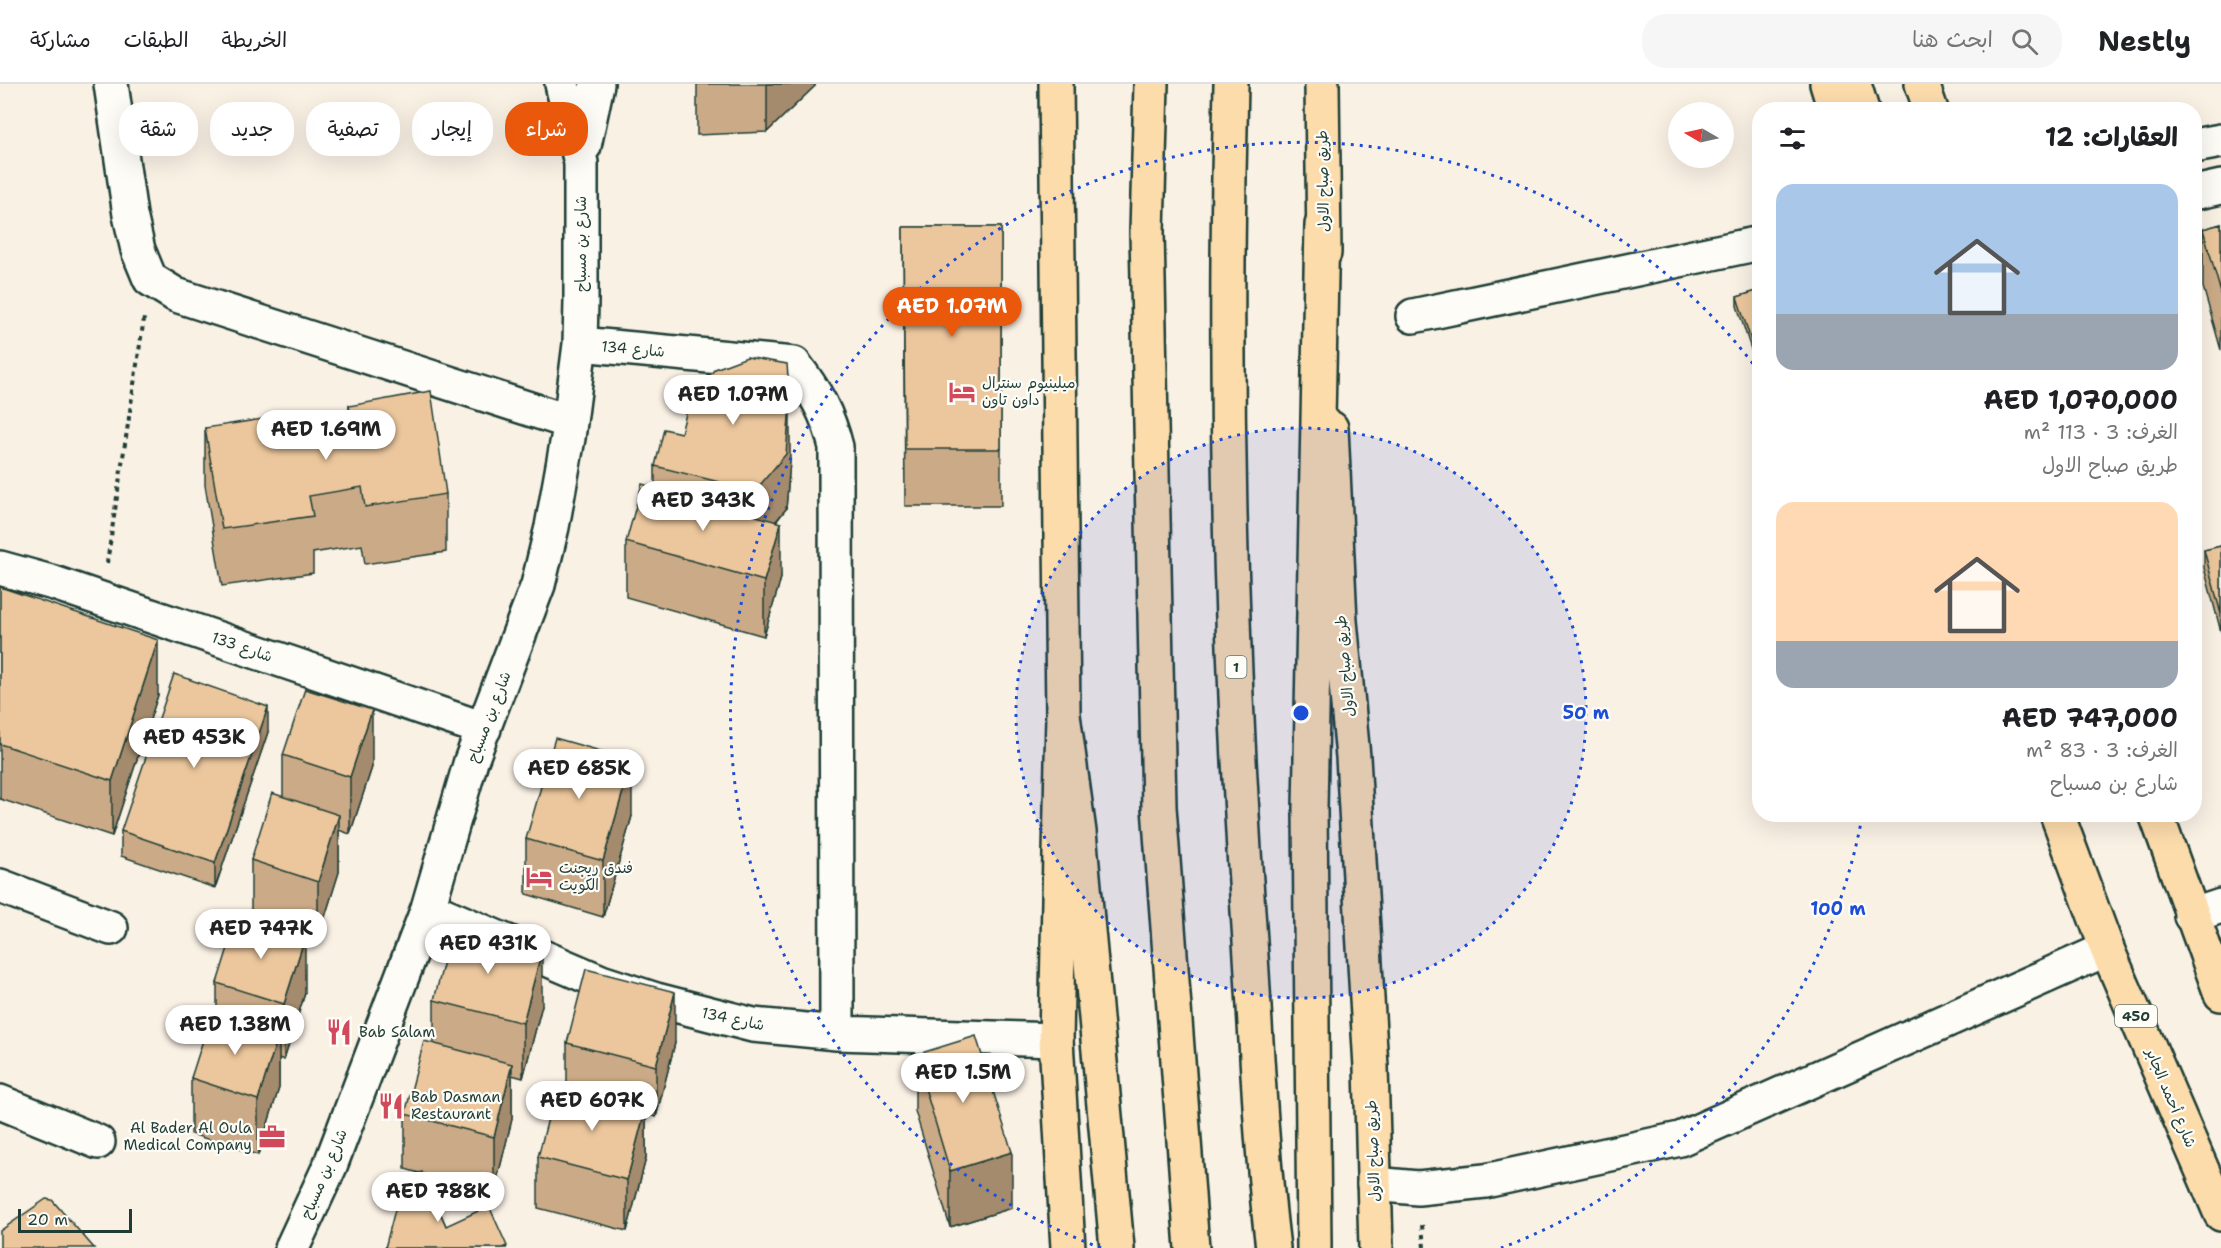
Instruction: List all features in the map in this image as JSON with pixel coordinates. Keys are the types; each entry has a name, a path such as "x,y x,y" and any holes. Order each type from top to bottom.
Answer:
{"main road":[{"path":"1056,84 1062,715 1056,1040 1068,1248"},
{"path":"1151,84 1147,232 1159,807 1192,1248"},
{"name":"1","path":"1231,84 1227,235 1229,509 1242,840 1273,1248"},
{"name":"طريق صباح الاول","path":"1322,84 1323,225 1340,621 1353,757 1371,1067 1376,1248"},
{"path":"1922,84 1928,102"},
{"path":"1314,1248 1310,808 1323,225"},
{"path":"1062,715 1079,832 1117,1248"},
{"name":"شارع أحمد الجابر","path":"2060,822 2107,949 2221,1214"},
{"path":"2160,822 2206,911 2221,994"}],"street":[{"path":"111,84 132,226 150,279 176,295 570,422"},
{"name":"شارع بن مسباح","path":"562,84 581,163"},
{"name":"شارع بن مسباح","path":"292,1248 330,1166 428,908 462,789 538,585 552,526 570,422 579,344 581,163 597,84"},
{"path":"2202,145 2221,141"},
{"path":"2202,191 2221,187"},
{"path":"1413,316 1752,245"},
{"name":"شارع 134","path":"579,344 794,364 815,392 830,419 836,447 837,1033"},
{"name":"شارع 133","path":"0,568 102,599 484,729"},
{"path":"0,886 111,928"},
{"name":"شارع 134","path":"428,908 602,982 656,1000 753,1025 837,1033 1056,1040"},
{"path":"1374,1184 1418,1188 1485,1181 1680,1139 2107,949"},
{"path":"0,1102 98,1142"}],"path":[{"path":"102,599 150,279"}],"building":[{"path":"2221,224 2221,293 2203,229"},
{"path":"903,227 1001,227 1001,449 905,449"},
{"path":"1752,292 1752,343 1737,297"},
{"path":"747,357 787,364 790,405 786,454 755,491 655,466 664,429 681,433 690,398 715,369"},
{"path":"431,391 446,494 365,507 362,487 309,496 313,516 222,529 205,428 294,414 298,435 353,426 349,406"},
{"path":"642,484 781,523 764,581 626,542"},
{"path":"2221,546 2221,614 2204,550"},
{"path":"0,587 158,640 112,781 0,744"},
{"path":"174,674 268,707 215,863 121,831"},
{"path":"305,689 372,710 350,777 283,755"},
{"path":"555,738 632,760 603,861 526,839"},
{"path":"272,793 339,815 318,882 251,860"},
{"path":"238,916 305,937 284,1004 217,983"},
{"path":"453,926 542,950 523,1023 434,1000"},
{"path":"586,969 675,992 656,1066 567,1043"},
{"path":"212,1012 279,1033 258,1100 191,1078"},
{"path":"976,1036 1012,1152 950,1171 915,1055"},
{"path":"424,1041 512,1064 494,1137 405,1114"},
{"path":"557,1084 646,1107 627,1180 538,1157"},
{"path":"422,1172 446,1226 489,1206 507,1246 502,1248 385,1248 403,1179"},
{"path":"46,1199 52,1200 94,1248 0,1248 0,1231"}],"place":[{"name":"ميلينيوم سنترال داون تاون","path":"962,392"},
{"name":"فندق ريجنت الكويت","path":"539,877"},
{"name":"Bab Salam","path":"339,1032"},
{"name":"Bab Dasman Restaurant","path":"391,1106"},
{"name":"Al Bader Al Oula Medical Company","path":"272,1137"}]}
